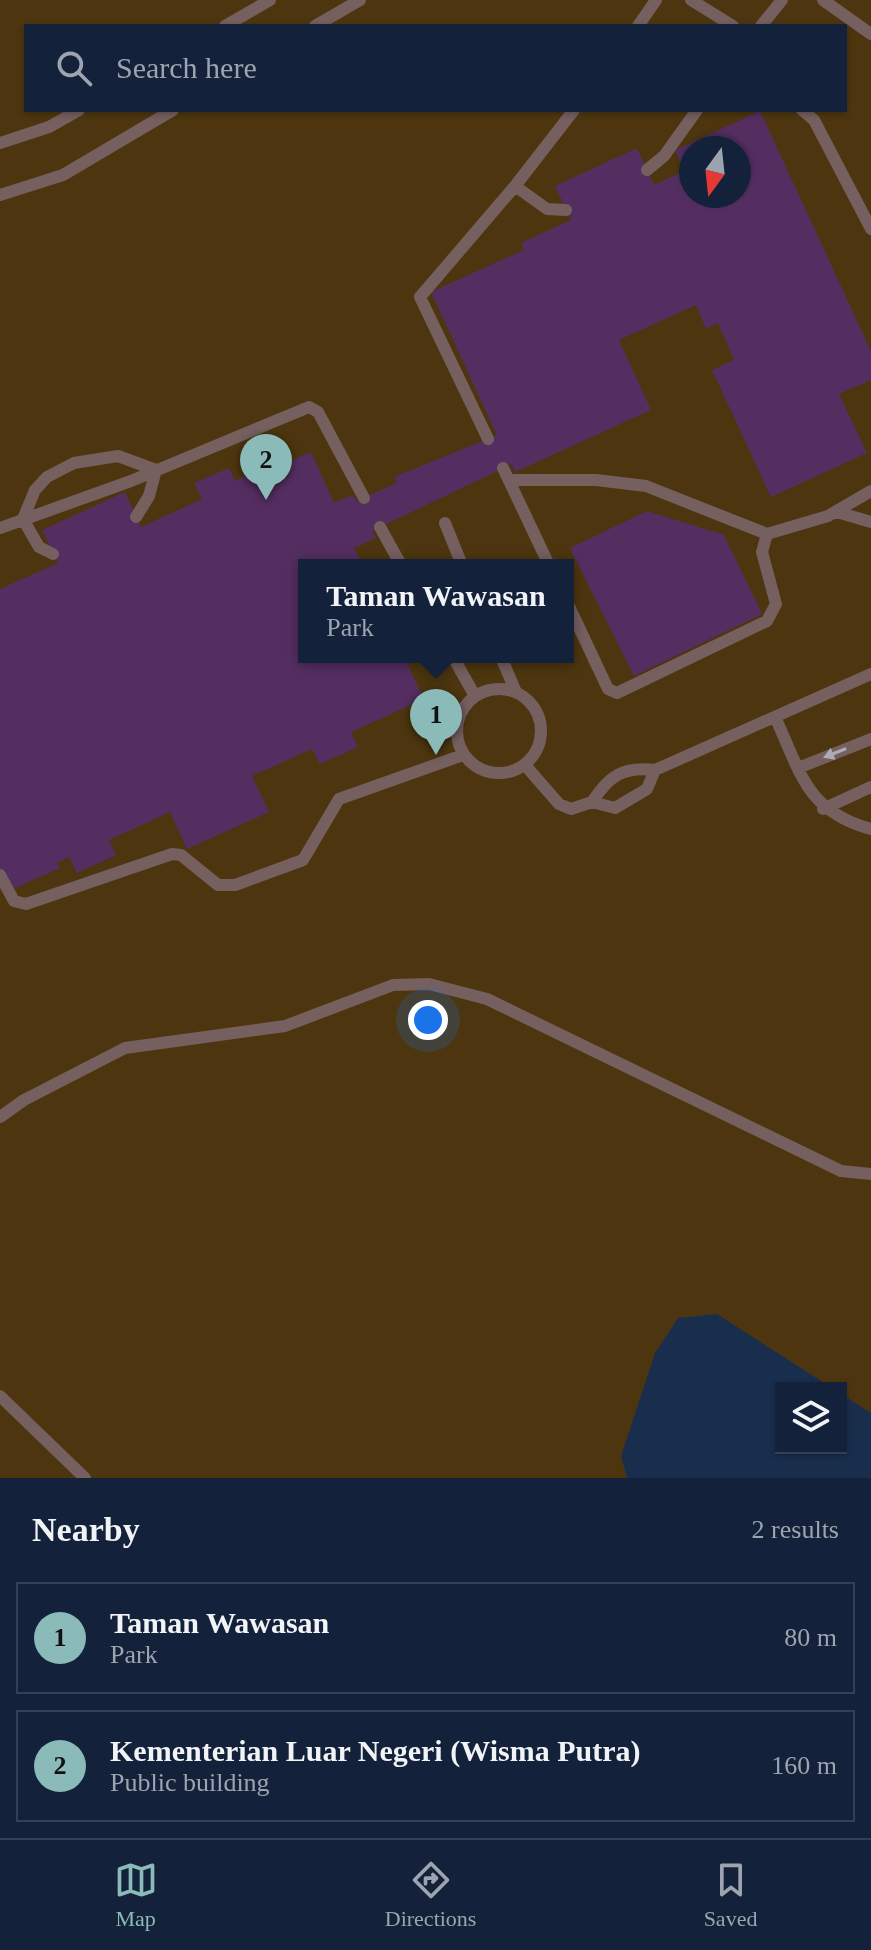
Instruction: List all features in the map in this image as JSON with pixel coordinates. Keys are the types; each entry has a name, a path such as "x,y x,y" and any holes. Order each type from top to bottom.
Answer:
{"lane":[{"path":"228,24 270,0"},
{"path":"318,24 360,0"},
{"path":"639,24 656,0"},
{"path":"691,0 730,24"},
{"path":"763,24 782,0"},
{"path":"823,0 871,34"},
{"path":"0,143 49,127 75,112"},
{"path":"0,195 63,175 170,112"},
{"path":"488,439 420,297 515,186 572,112"},
{"path":"647,170 659,163 696,112"},
{"path":"804,112 814,120 871,229"},
{"path":"515,186 547,209 566,210"},
{"path":"0,528 156,470 309,407 318,412 364,498"},
{"path":"23,519 35,490 47,477 74,463 118,456 156,470"},
{"path":"136,517 149,496 156,470"},
{"path":"546,559 506,474 646,486 767,534 837,512 871,491"},
{"path":"837,512 871,522"},
{"path":"23,519 39,547 53,554"},
{"path":"445,523 460,559"},
{"path":"380,527 398,559"},
{"path":"574,617 608,689 617,693 767,621 776,604 762,552 767,534"},
{"path":"456,663 475,696"},
{"path":"504,663 516,692 533,706 542,726 539,748 525,765 504,774 481,770 463,755 457,734 461,713 475,696 495,689 516,692"},
{"path":"592,802 604,784 633,767 655,770 871,674"},
{"path":"775,717 798,768 823,809 848,823 871,829"},
{"path":"798,768 871,739"},
{"path":"0,875 14,901 26,904 172,854 181,855 218,885 235,885 303,860 339,799 463,755"},
{"path":"525,765 559,804 571,809 592,802 615,808 647,789 655,770"},
{"path":"823,809 871,787"},
{"path":"0,1117 24,1100 125,1048 285,1026 393,985 429,984 487,999 841,1171 871,1174"},
{"path":"0,1396 85,1478"}],"shaded area":[{"path":"0,0 871,0 871,1413 847,1398 847,1382 823,1382 717,1314 678,1318 655,1353 621,1456 627,1478 0,1478"}],"building":[{"path":"760,112 871,351 871,380 839,394 867,453 771,497 712,370 734,360 718,323 706,329 696,305 619,340 651,410 515,472 512,464 372,531 376,538 354,548 359,559 298,559 298,663 407,663 424,699 351,732 358,747 320,764 312,749 252,776 269,812 187,849 170,812 109,840 116,855 77,873 69,857 57,863 60,868 10,890 0,870 0,589 58,563 42,530 125,492 141,527 202,499 194,483 229,468 235,481 251,473 253,477 311,452 334,503 353,495 356,501 397,483 394,477 497,435 431,292 524,250 521,243 571,220 555,186 637,148 654,185 679,173 679,208 751,208 751,136 706,136"},
{"path":"647,511 724,535 762,614 634,676 570,548"}],"place":[{"name":"Kementerian Luar Negeri (Wisma Putra)","path":"266,500"},
{"name":"Taman Wawasan","path":"436,755"}]}
